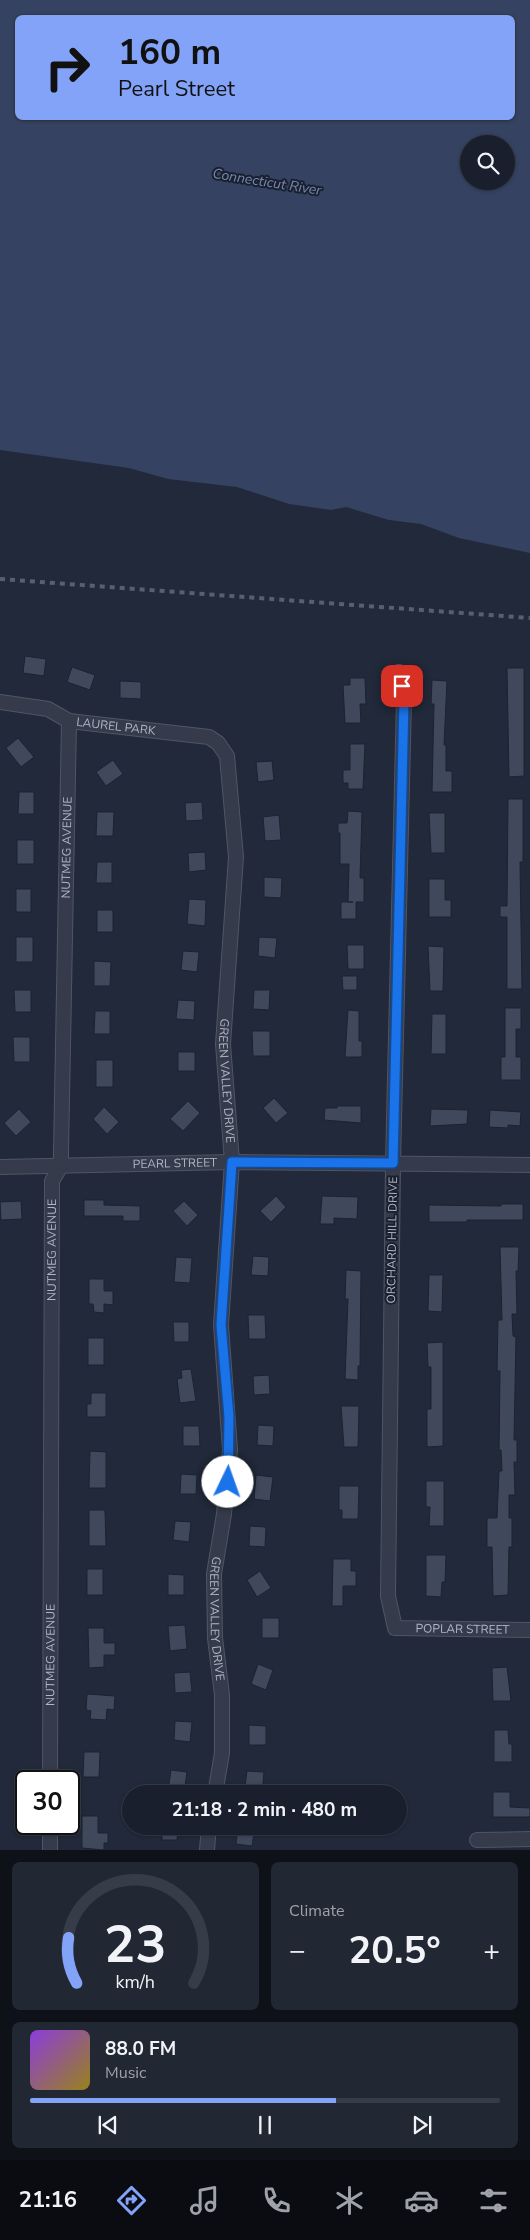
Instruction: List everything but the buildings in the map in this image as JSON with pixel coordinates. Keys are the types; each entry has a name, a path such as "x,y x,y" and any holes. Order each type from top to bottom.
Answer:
{"street":[{"name":"ORCHARD HILL DRIVE","path":"395,1628 388,1596 393,1163 404,700 399,672"},
{"name":"LAUREL PARK","path":"0,702 48,709 69,721 209,737 218,743 227,756"},
{"name":"NUTMEG AVENUE","path":"50,1770 52,1181 60,1166 69,721"},
{"name":"GREEN VALLEY DRIVE","path":"216,1785 222,1752 222,1695 215,1638 214,1574 225,1506 230,1450 229,1417 223,1364 221,1298 232,1162 223,1044 236,857 227,756"},
{"name":"PEARL STREET","path":"0,1167 232,1162 530,1165"},
{"name":"POPLAR STREET","path":"395,1628 530,1630"},
{"path":"50,1835 50,1850"},
{"path":"207,1850 209,1835"},
{"path":"477,1840 530,1839"}],"water":[{"name":"Connecticut River","path":"0,0 530,0 530,553 459,538 421,524 389,520 346,507 331,510 289,504 237,487 168,479 129,468 0,450"}],"railway":[{"path":"0,579 530,618"}],"route":[{"path":"228,1482 230,1450 229,1417 223,1364 221,1298 232,1162 393,1163 404,700 402,686"}]}
